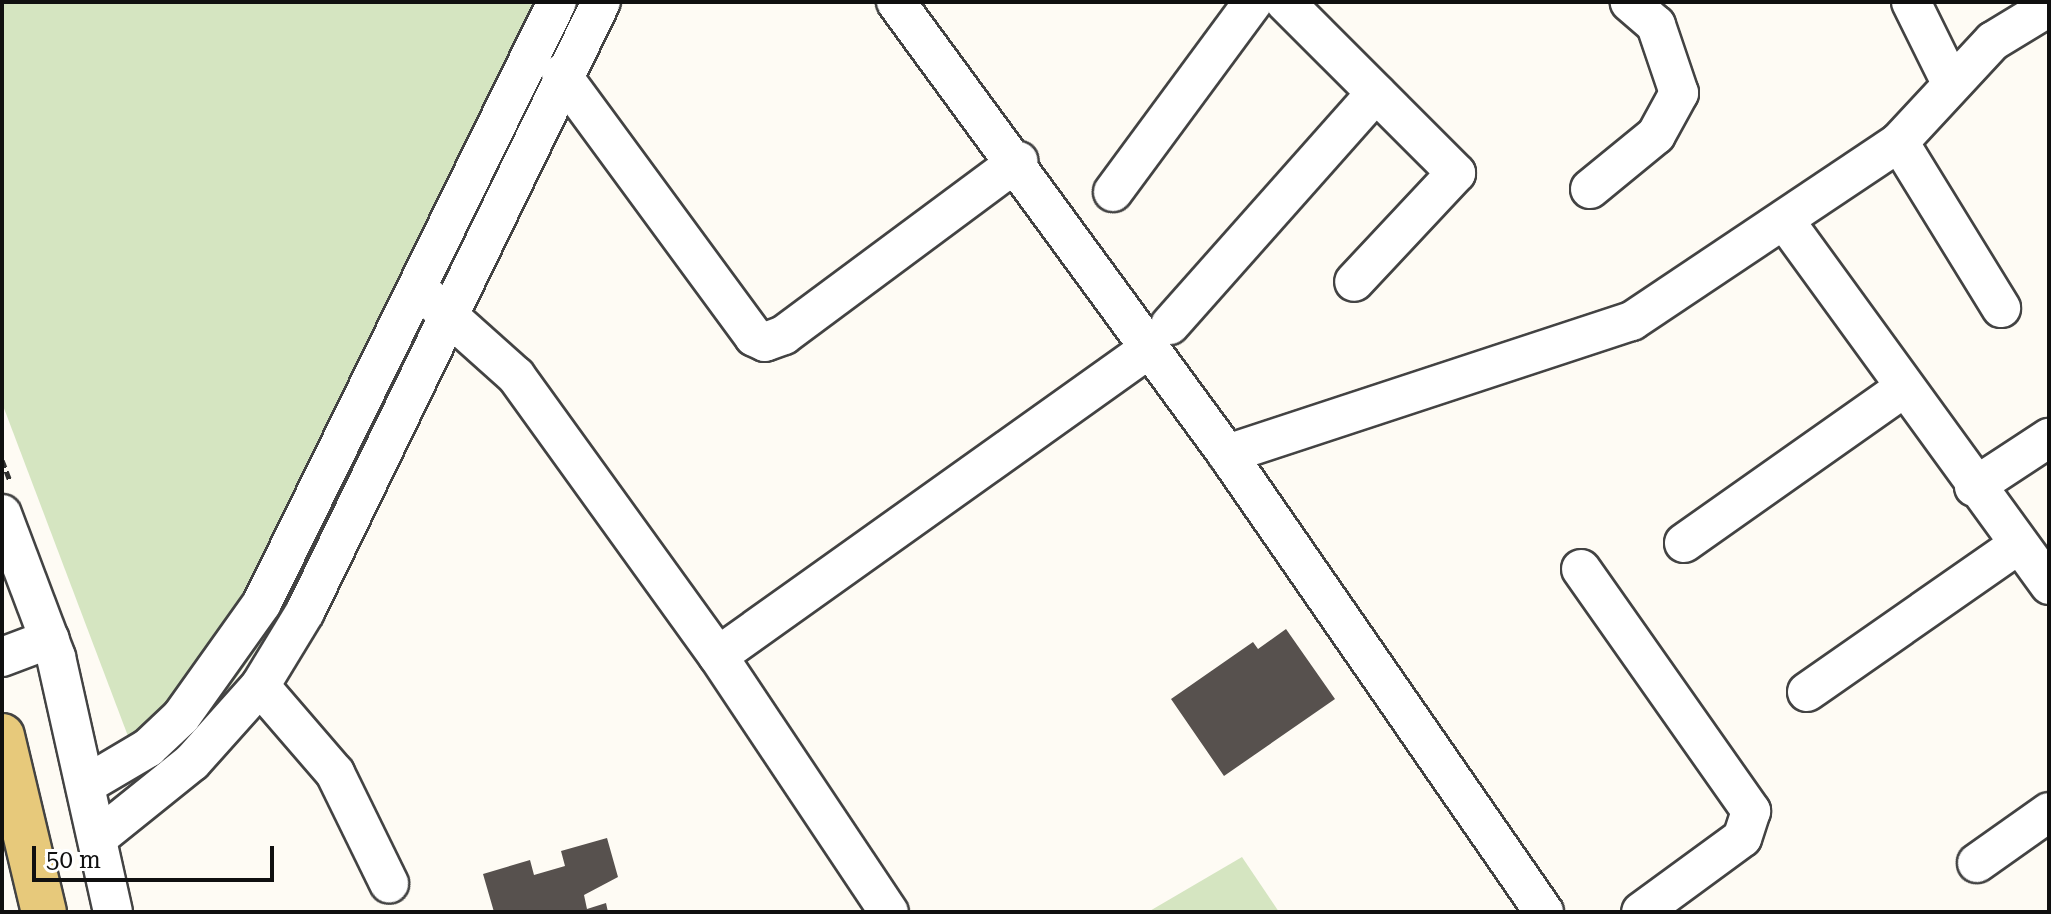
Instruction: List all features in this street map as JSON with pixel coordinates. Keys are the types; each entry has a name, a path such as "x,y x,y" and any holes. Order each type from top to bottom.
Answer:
{"main road":[{"path":"2,736 44,912"}],"street":[{"path":"87,784 148,748 214,676 262,603 421,291 557,2"},
{"path":"100,836 192,762 260,686 376,478 453,317 561,74 601,2"},
{"path":"896,2 1018,161 1160,336 1227,454 1544,912"},
{"path":"1113,192 1253,2"},
{"path":"1285,2 1456,173 1354,282"},
{"path":"1590,189 1656,135 1679,93 1656,25 1630,2"},
{"path":"1911,2 1951,83"},
{"path":"1227,454 1632,321 1899,142 1993,41 2049,7"},
{"path":"561,74 754,337 765,342 784,335 1018,161"},
{"path":"718,656 1160,336 1376,93"},
{"path":"1899,142 2001,308"},
{"path":"1785,221 1974,487 2049,585"},
{"path":"421,291 516,376 718,656 889,912"},
{"path":"1684,543 1904,388"},
{"path":"1974,487 2049,438"},
{"path":"2,514 50,639 100,836 113,912"},
{"path":"1807,692 2018,545"},
{"path":"1581,569 1751,811 1742,838 1641,912"},
{"path":"2,657 50,639"},
{"path":"260,686 335,773 389,883"},
{"path":"1977,863 2049,812"}],"green space":[{"path":"2,2 578,2 283,612 207,719 154,765 134,752 2,403"},
{"path":"1242,857 1279,912 1148,912"}],"building":[{"path":"1286,629 1335,699 1224,776 1171,699 1253,642 1258,649"},
{"path":"607,838 618,877 584,895 587,909 606,903 608,912 494,912 483,874 530,860 534,875 565,866 561,851"}]}
